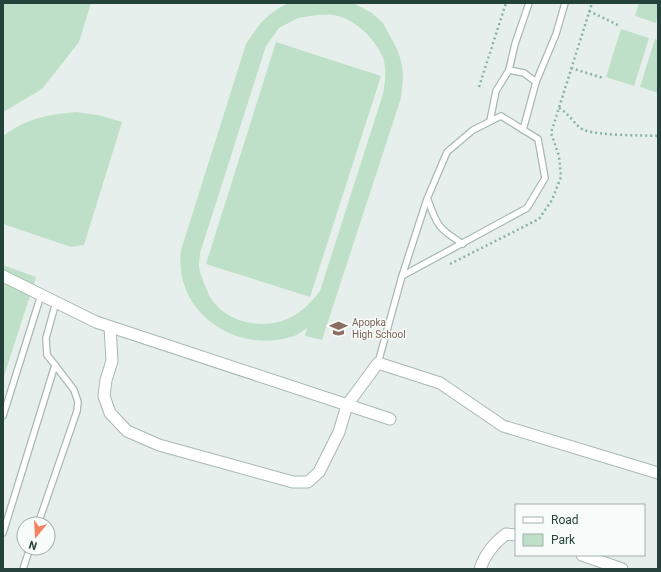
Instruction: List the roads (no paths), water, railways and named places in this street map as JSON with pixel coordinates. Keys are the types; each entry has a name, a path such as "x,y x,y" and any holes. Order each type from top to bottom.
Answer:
{"street":[{"path":"3,276 96,322 390,419"},
{"path":"110,327 112,361 106,380 104,396 110,413 127,431 159,445 293,482 308,482 319,472 339,432 347,405 378,363 440,383 504,426 658,473"},
{"path":"480,569 482,562 494,543 506,534 515,535"},
{"path":"585,556 622,569"}],"lane":[{"path":"490,122 496,91 509,70 515,44 529,3"},
{"path":"523,130 536,82 556,34 565,3"},
{"path":"509,70 524,73 536,82"},
{"path":"378,363 402,276 427,199 447,152 473,130 501,116 538,139 545,178 527,208 402,276"},
{"path":"427,199 435,220 446,233 463,244"},
{"path":"3,416 41,295"},
{"path":"41,516 77,411 78,402 74,390 47,355 46,338 56,302"},
{"path":"3,533 54,365"},
{"path":"23,569 27,556"}],"place":[{"name":"Apopka High School","path":"339,328"}]}
